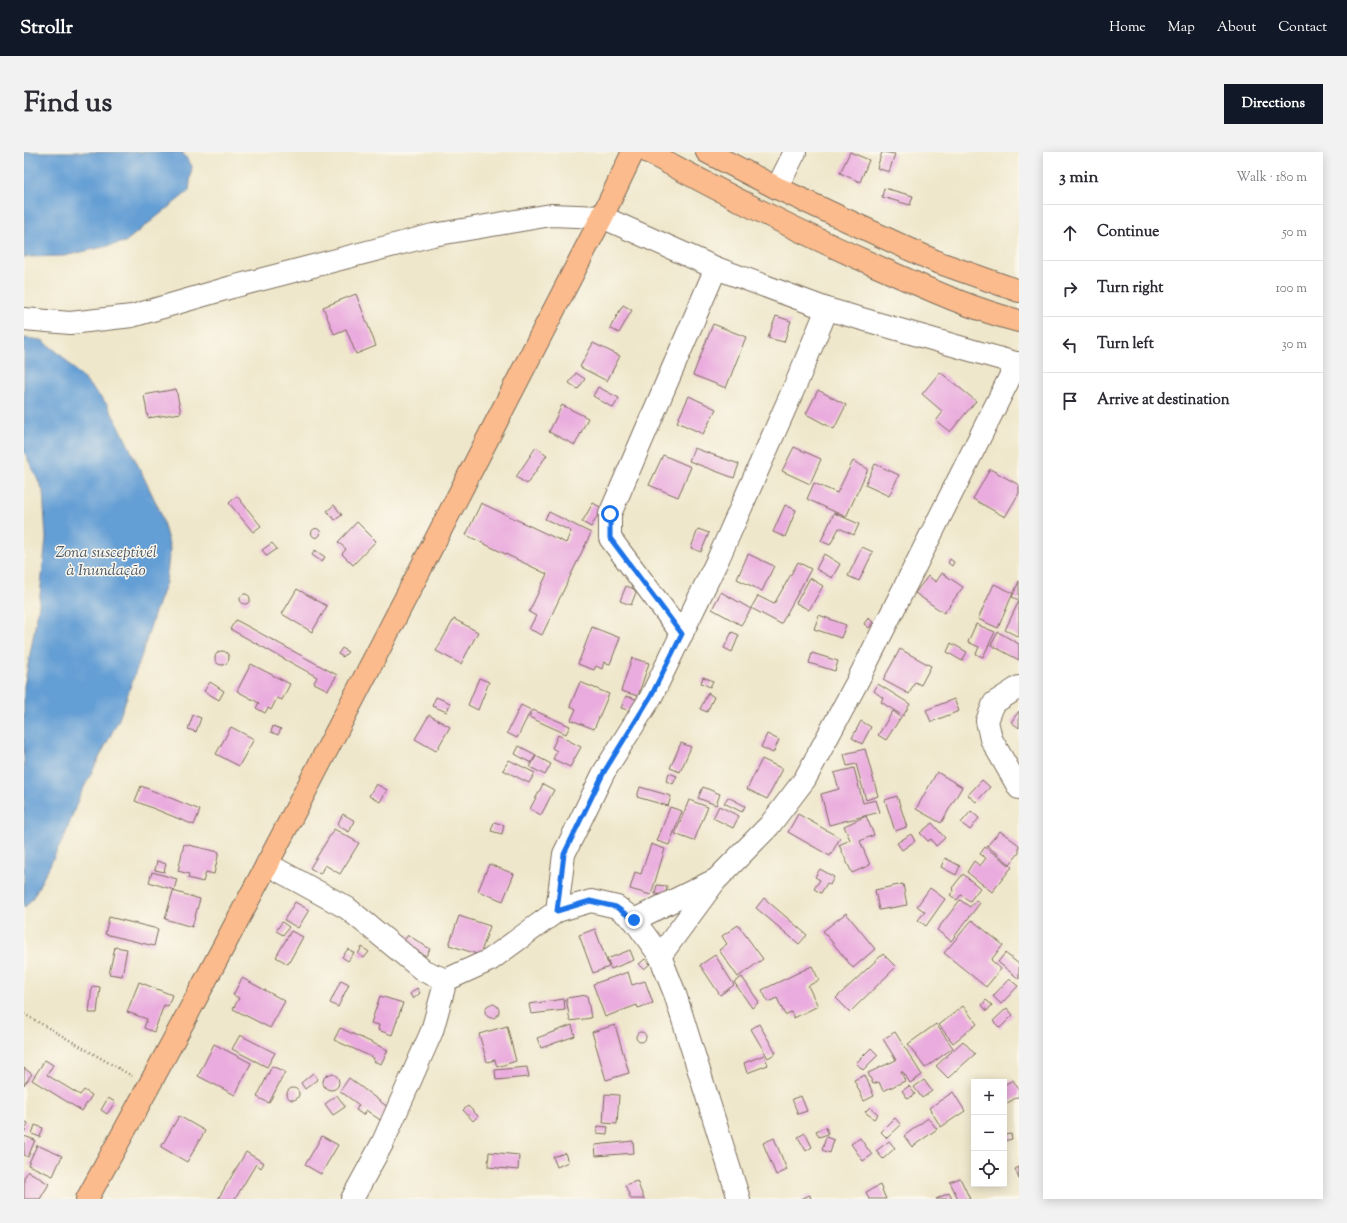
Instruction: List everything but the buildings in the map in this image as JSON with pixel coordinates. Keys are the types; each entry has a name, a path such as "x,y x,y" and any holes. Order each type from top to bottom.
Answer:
{"main road":[{"path":"87,1199 150,1086 267,864 602,217 633,152"},
{"path":"648,152 727,195 846,253 932,291 1002,317 1019,321"},
{"path":"707,152 777,188 937,262 1019,291"}],"street":[{"path":"777,188 795,152"},
{"path":"24,319 70,323 132,316 232,287 433,235 551,215 602,217 716,268 827,309 1018,364 863,670 804,779 769,826 716,880 660,956"},
{"path":"682,634 610,538 610,514 716,268"},
{"path":"557,911 564,854 604,772 651,696 682,634 719,557 798,379 827,309"},
{"path":"1019,687 994,703 987,721 991,739 1019,788"},
{"path":"267,864 347,908 424,971 446,980 490,960 557,911 590,901 616,907 634,920 660,956 675,994 739,1199"},
{"path":"634,920 716,880"},
{"path":"352,1199 383,1142 432,1031 446,980"}],"path":[{"path":"24,1014 150,1086"}],"water":[{"path":"24,152 182,152 192,166 189,191 125,242 64,256 24,257"},
{"name":"Zona susceptivél à Inundação","path":"24,338 42,340 61,355 106,403 120,428 160,511 170,548 166,582 119,719 79,797 65,835 50,865 32,899 24,908 24,687 39,605 46,538 43,491 24,451"}],"route":[{"path":"610,514 610,538 682,634 651,696 604,772 564,854 557,911 590,901 616,907 634,920"}]}
